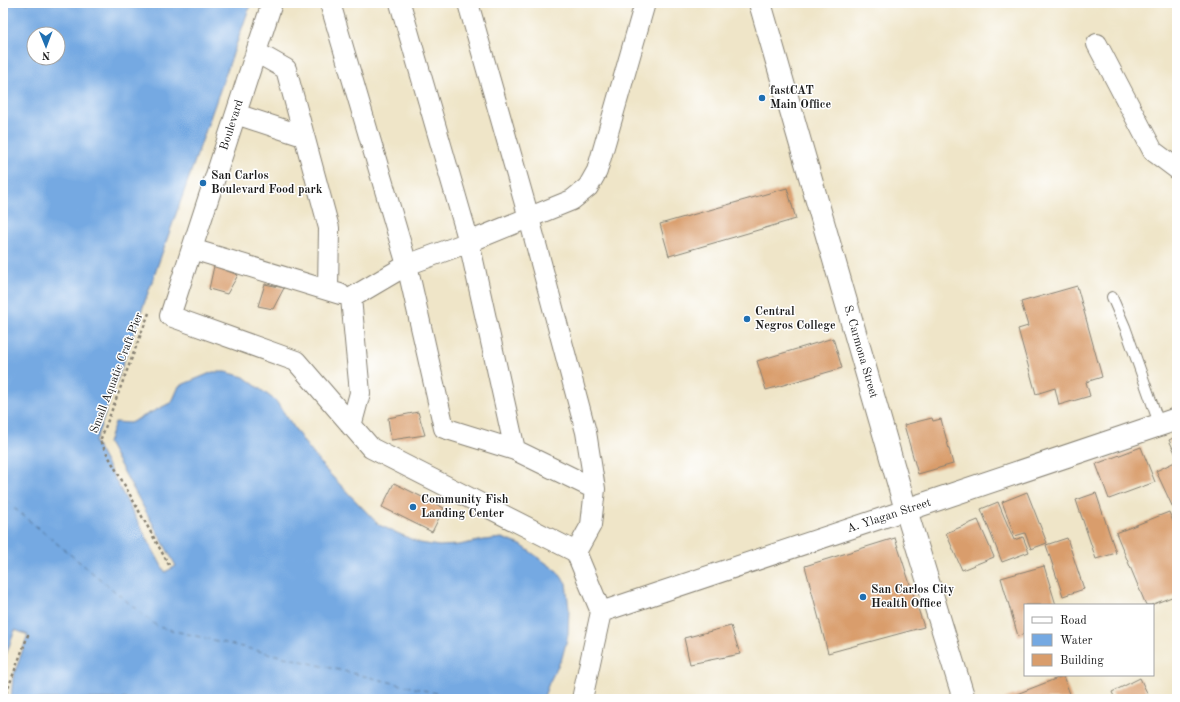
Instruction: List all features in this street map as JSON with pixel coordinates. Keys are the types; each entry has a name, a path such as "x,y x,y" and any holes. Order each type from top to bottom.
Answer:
{"main road":[{"name":"S. Carmona Street","path":"763,3 906,510 964,699"},
{"name":"A. Ylagan Street","path":"906,510 1168,423"}],"street":[{"name":"Boulevard","path":"170,316 272,3"},
{"path":"330,3 407,265 444,428 515,450 595,489"},
{"path":"400,3 469,242 515,450"},
{"path":"468,3 529,218 586,432 595,489 591,525 576,552"},
{"path":"192,249 351,298 407,265 469,242 572,200 588,187 597,171 644,3"},
{"path":"1097,44 1153,151 1177,169"},
{"path":"256,52 286,69 329,228 328,290"},
{"path":"236,114 303,136"},
{"path":"351,298 360,393 351,426"},
{"path":"170,316 296,361 371,448 576,552 601,612 582,699"},
{"name":"A. Ylagan Street","path":"601,612 906,510"}],"lane":[{"path":"1112,297 1168,423"}],"path":[{"name":"Small Aquatic Craft Pier","path":"169,565 100,440 151,309 170,316"},
{"path":"4,699 28,635 28,637"}],"water":[{"path":"3,3 251,3 95,442 165,572 176,566 108,443 115,422 130,423 172,402 179,386 213,372 226,372 244,377 276,401 304,442 326,470 379,525 420,543 439,546 459,545 502,538 521,545 557,571 566,583 569,609 568,635 562,658 549,683 543,699 11,699 13,677 28,635 15,630 3,663"}],"building":[{"path":"787,188 796,219 669,256 660,224"},
{"path":"214,266 238,275 227,294 209,289"},
{"path":"265,284 284,288 273,309 258,306"},
{"path":"1077,286 1102,377 1086,382 1090,396 1059,405 1055,388 1036,394 1018,329 1028,326 1021,302"},
{"path":"833,338 842,368 766,390 757,361"},
{"path":"418,412 425,435 391,440 388,418"},
{"path":"932,418 933,421 941,419 953,464 918,474 904,425"},
{"path":"1177,436 1177,457 1169,440"},
{"path":"1141,447 1155,482 1109,499 1096,464"},
{"path":"1177,461 1177,509 1174,510 1156,471"},
{"name":"Community Fish Landing Center","path":"394,483 444,508 432,532 382,507"},
{"path":"1027,492 1047,543 1031,549 1025,533 1015,536 1002,502"},
{"path":"1096,493 1116,553 1096,559 1076,500"},
{"path":"998,502 1014,540 1023,537 1029,552 1002,562 981,509"},
{"path":"1169,512 1177,531 1177,595 1154,604 1146,604 1116,533"},
{"path":"978,520 994,557 962,570 946,533"},
{"name":"San Carlos City Health Office","path":"895,538 924,627 828,653 805,566"},
{"path":"1067,538 1084,589 1063,596 1046,545"},
{"path":"1044,566 1056,604 1024,604 1024,634 1018,636 1001,578"},
{"path":"731,626 740,654 690,664 684,638"},
{"path":"1063,676 1072,699 1004,699"},
{"path":"1140,678 1150,699 1115,699 1112,692"}],"ferry route":[{"path":"3,494 14,508 158,627 461,699"}],"place":[{"name":"fastCAT Main Office","path":"762,98"},
{"name":"San Carlos Boulevard Food park","path":"203,183"},
{"name":"Central Negros College","path":"747,319"},
{"name":"Community Fish Landing Center","path":"413,507"},
{"name":"San Carlos City Health Office","path":"863,597"}]}
